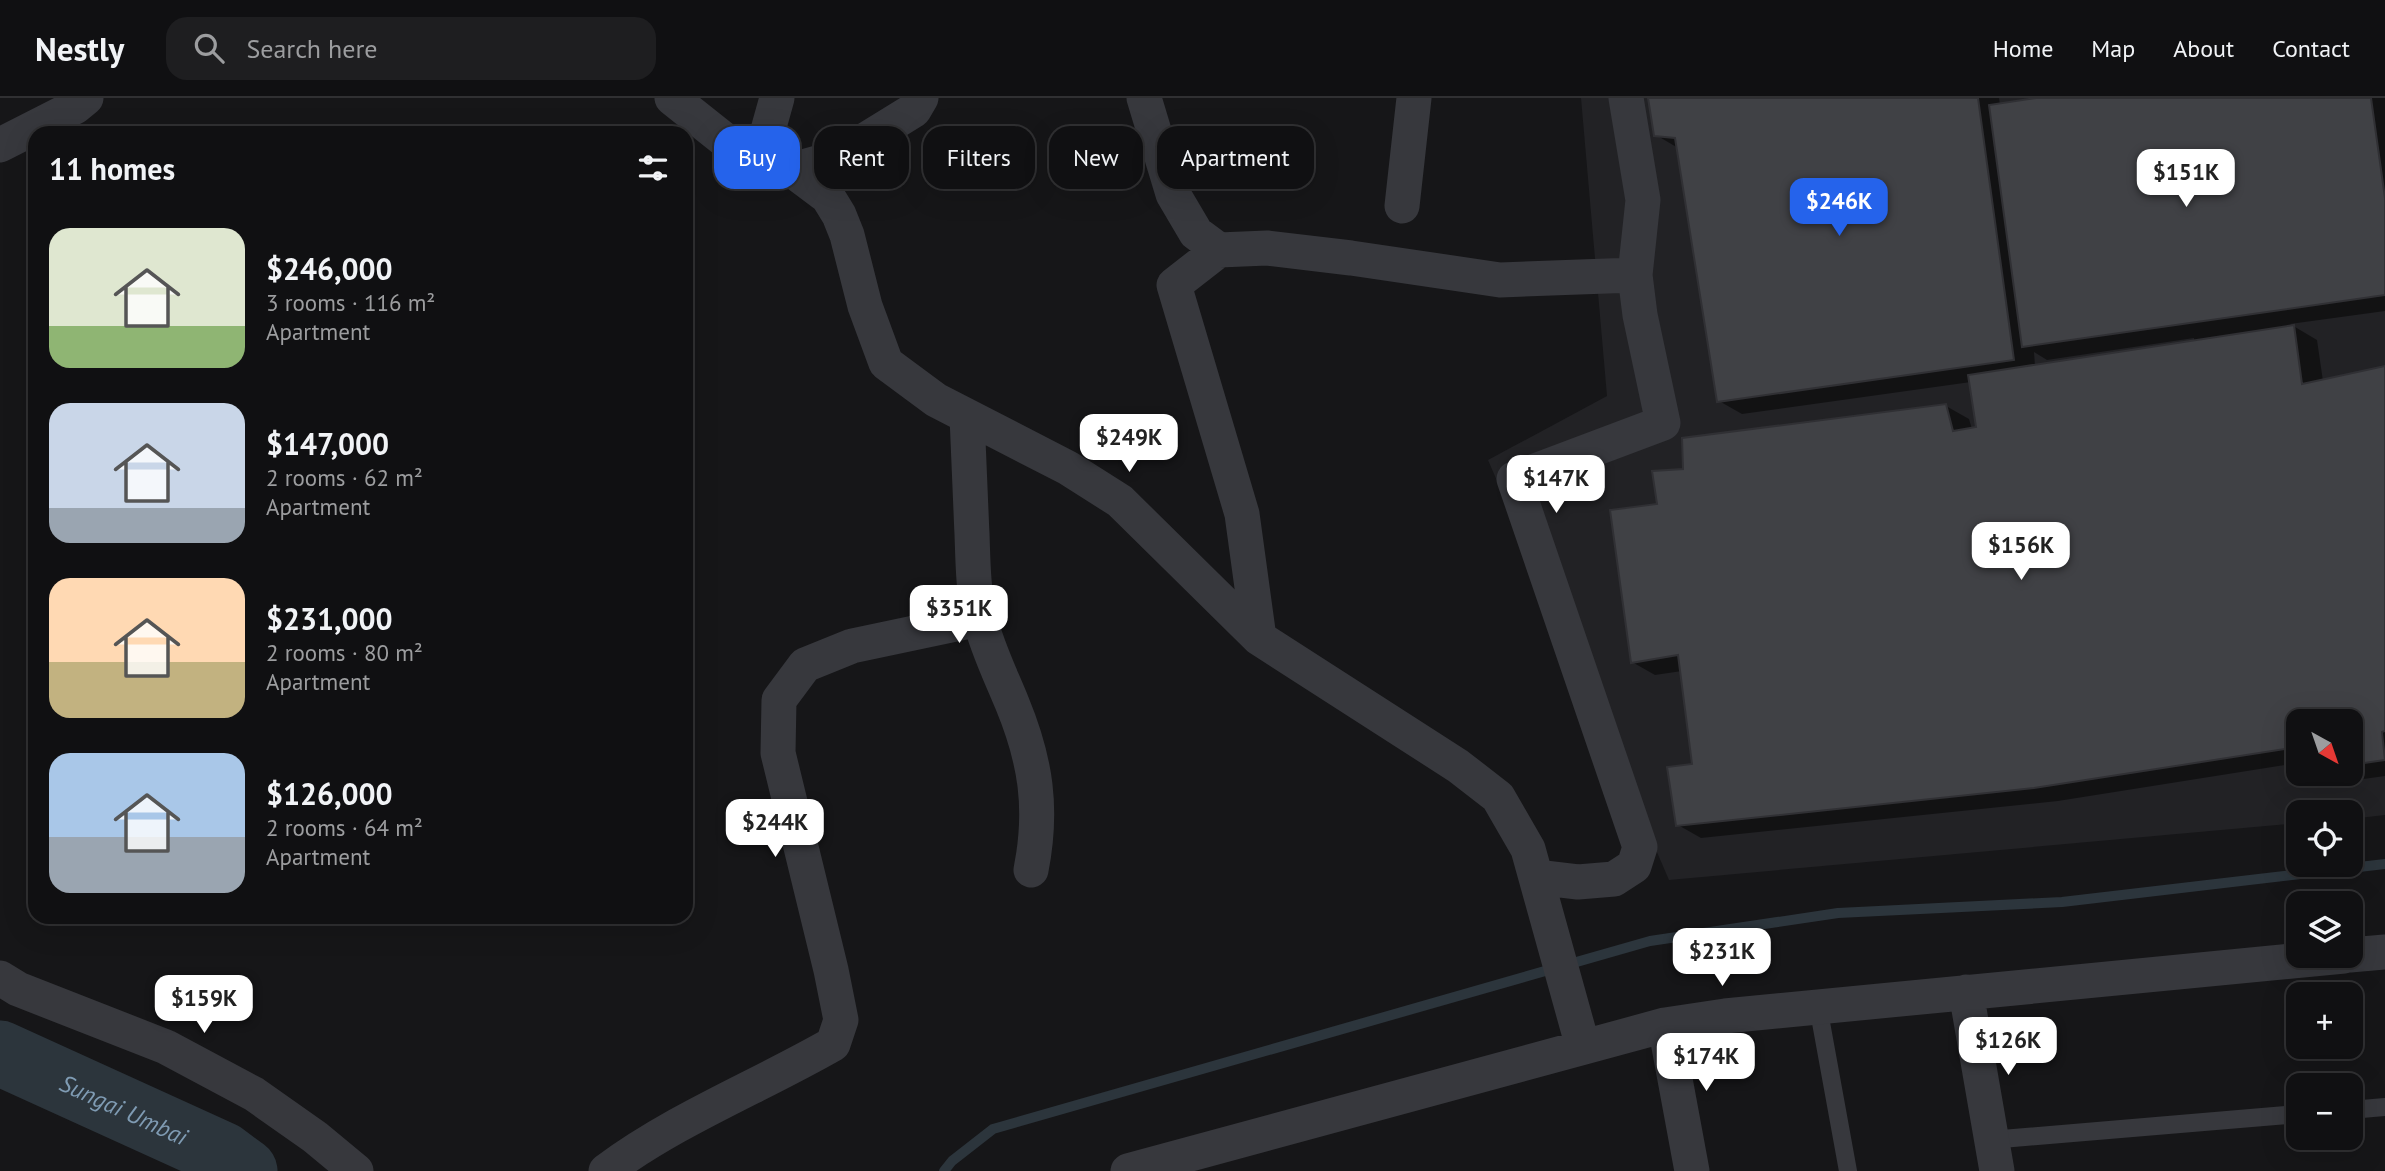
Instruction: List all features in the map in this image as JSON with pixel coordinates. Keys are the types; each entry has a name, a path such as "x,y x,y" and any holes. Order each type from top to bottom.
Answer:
{"street":[{"path":"38,126 75,107 86,98"},
{"path":"671,98 714,132"},
{"path":"777,98 777,126"},
{"path":"800,161 838,157 914,110 921,98"},
{"path":"1144,98 1173,194 1196,233 1219,250"},
{"path":"1402,206 1414,98"},
{"path":"1540,890 1578,882 1614,879 1634,866 1640,847 1514,479 1663,423 1640,315 1635,275 1643,200 1626,98"},
{"path":"0,145 28,131"},
{"path":"800,179 828,197 839,215 847,235 865,306 886,363 936,400 1068,468 1120,501 1259,638 1458,766 1498,797 1528,849 1579,1034"},
{"path":"1259,638 1242,514 1174,285 1219,250 1267,248 1500,280 1635,275"},
{"path":"967,416 974,589 980,619 1021,727 1035,780 1037,839 1031,870"},
{"path":"606,1171 692,1116 833,1044 842,1020 778,753 779,700 805,665 852,646 980,619"},
{"path":"2363,954 2385,952"},
{"path":"1128,1171 1579,1034 1818,1006 2286,962"},
{"path":"0,978 18,989 166,1047 254,1094 315,1137 356,1171"},
{"path":"1966,992 1993,1155"},
{"path":"1665,1025 1692,1171"}],"lane":[{"path":"1818,1006 1848,1171"},
{"path":"2363,1109 2385,1107"},
{"path":"1993,1155 2286,1116"}],"shaded area":[{"path":"1581,98 2385,98 2385,815 2363,818 2363,800 2286,800 2286,824 1669,880 1488,460 1607,396"}],"building":[{"path":"1648,98 1978,98 2014,360 1717,402 1675,138 1654,136"},
{"path":"2036,98 2371,98 2385,198 2385,295 2022,347 1989,105"},
{"path":"2294,325 2302,384 2385,366 2385,731 2382,732 2385,760 2363,763 2363,709 2286,709 2286,749 2034,788 1676,826 1667,767 1692,764 1678,655 1631,663 1610,510 1657,504 1652,471 1683,469 1682,438 1946,404 1953,431 1976,427 1968,375"}],"waterway":[{"path":"944,1171 952,1161 993,1129 1650,941 1838,913 2062,902 2385,864"},
{"name":"Sungai Umbai","path":"0,1053 222,1154 245,1171"}]}
